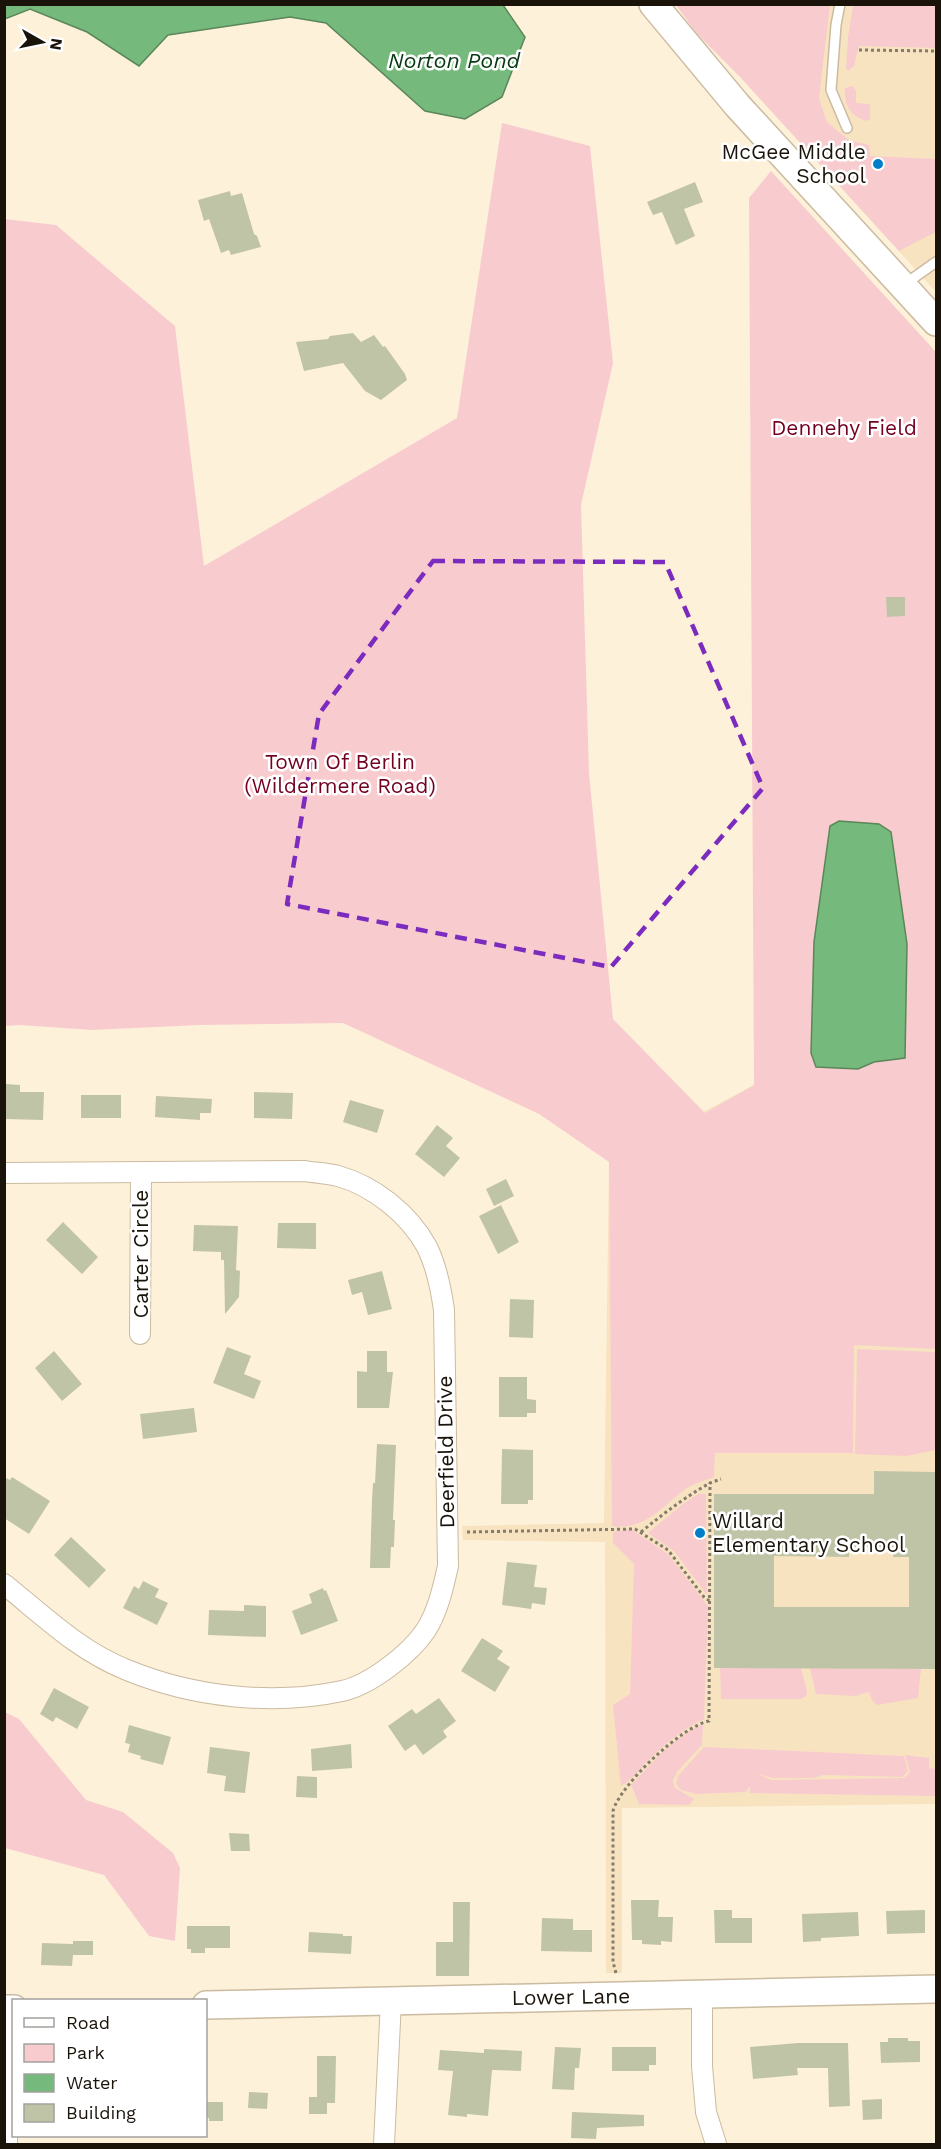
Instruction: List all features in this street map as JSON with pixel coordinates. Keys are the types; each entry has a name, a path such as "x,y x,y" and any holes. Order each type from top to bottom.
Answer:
{"street":[{"path":"653,4 737,105 936,322"},
{"name":"Deerfield Drive","path":"4,1173 305,1171 337,1176 363,1185 410,1222 427,1247 439,1278 444,1310 448,1566 440,1600 426,1630 404,1656 377,1675 344,1691 295,1697 254,1698 214,1694 169,1685 126,1670 79,1646 4,1584"},
{"name":"Carter Circle","path":"140,1334 141,1173"},
{"name":"Lower Lane","path":"207,2005 936,1989"},
{"path":"702,1994 703,2077 706,2112 716,2145"},
{"path":"384,2145 391,2001"},
{"path":"7,2145 9,2009"}],"lane":[{"path":"840,4 831,90 847,128"},
{"path":"903,286 936,262"}],"path":[{"path":"859,50 936,51"},
{"path":"641,1533 669,1509 710,1483 721,1479"},
{"path":"619,1980 613,1962 613,1811 615,1801 652,1760 687,1731 701,1722 710,1721 710,1483"},
{"path":"467,1532 630,1528 668,1550 704,1597 711,1602"}],"highlighted area":[{"path":"433,561 665,562 763,788 611,967 287,904 319,714"}],"shaded area":[{"name":"McGee Middle School","path":"761,5 936,5 936,292 741,78"},
{"name":"Willard Elementary School","path":"754,1085 936,1194 936,1804 622,1808 622,1973 606,1973 605,1542 463,1540 462,1526 604,1523 609,1162"}],"green space":[{"path":"676,5 830,5 819,98 827,122 849,140 869,145 870,156 936,159 936,232 899,251 741,78 697,34"},
{"path":"853,5 936,5 936,48 859,46 854,66 848,71 846,68 848,37"},
{"path":"853,86 856,91 856,103 870,104 870,119 867,121 852,113 845,99 845,88"},
{"name":"Town Of Berlin (Wildermere Road)","path":"502,123 590,146 613,363 581,505 589,773 613,1019 705,1113 754,1085 749,198 771,171 936,352 936,1349 854,1345 853,1453 715,1453 714,1477 687,1488 644,1521 624,1526 612,1526 609,1162 539,1114 343,1023 199,1025 92,1030 5,1026 5,219 56,225 175,326 204,566 457,418"},
{"path":"857,1349 936,1352 936,1450 906,1456 855,1454"},
{"path":"698,1494 706,1494 707,1595 674,1551 648,1533"},
{"path":"631,1529 668,1554 708,1606 704,1719 671,1740 621,1786 613,1705 630,1694 634,1564 613,1543 613,1532"},
{"path":"720,1667 801,1668 807,1691 806,1696 801,1699 721,1699"},
{"path":"810,1668 921,1669 918,1698 877,1705 869,1692 855,1696 816,1694"},
{"path":"5,1712 19,1719 86,1800 123,1812 173,1853 180,1868 175,1941 149,1936 104,1875 5,1848"},
{"path":"703,1724 702,1745 677,1772 673,1781 675,1788 694,1799 689,1805 639,1804 631,1785 673,1743"},
{"path":"704,1747 904,1756 908,1771 902,1777 823,1775 814,1778 772,1778 757,1773 771,1780 904,1778 910,1772 905,1755 929,1758 929,1768 936,1769 936,1796 750,1793 750,1786 746,1792 696,1794 681,1790 676,1784 678,1776"}],"water":[{"name":"Norton Pond","path":"5,4 503,5 525,37 502,97 465,119 425,111 326,23 290,17 168,35 139,66 87,32 30,9 5,19"},
{"path":"839,821 879,824 891,832 907,944 905,1058 874,1062 858,1069 816,1067 811,1053 814,942 830,826"}],"building":[{"path":"695,182 703,202 684,209 695,236 676,245 662,212 653,215 647,202"},
{"path":"230,191 231,196 242,193 254,234 261,247 231,255 229,250 221,253 209,219 204,221 198,200"},
{"path":"353,333 361,342 374,335 405,374 407,380 381,400 365,391 343,363 304,371 296,342 328,339 330,336"},
{"path":"886,597 905,597 905,616 887,617"},
{"path":"5,1084 20,1085 20,1092 44,1092 43,1120 5,1119"},
{"path":"254,1092 293,1093 292,1119 254,1118"},
{"path":"81,1095 121,1095 121,1118 81,1118"},
{"path":"156,1096 212,1099 211,1113 200,1113 200,1120 155,1117"},
{"path":"350,1100 384,1110 377,1133 343,1122"},
{"path":"437,1125 453,1138 446,1146 460,1158 444,1177 415,1154"},
{"path":"506,1179 514,1196 494,1206 486,1189"},
{"path":"501,1205 519,1242 498,1254 479,1216"},
{"path":"63,1222 98,1257 82,1274 46,1240"},
{"path":"278,1223 316,1223 316,1249 277,1248"},
{"path":"194,1225 238,1226 236,1270 240,1271 239,1297 225,1314 224,1260 221,1260 221,1252 193,1251"},
{"path":"382,1271 392,1309 368,1315 362,1292 352,1295 348,1280"},
{"path":"510,1299 534,1300 533,1338 509,1337"},
{"path":"227,1347 251,1356 244,1374 261,1381 254,1399 213,1383"},
{"path":"54,1351 82,1384 62,1401 35,1368"},
{"path":"367,1351 387,1351 387,1372 393,1372 389,1408 357,1408 357,1371 367,1372"},
{"path":"499,1377 527,1377 527,1399 536,1400 536,1413 527,1413 527,1417 499,1417"},
{"path":"194,1408 197,1432 143,1439 140,1414"},
{"path":"377,1444 396,1445 394,1547 391,1547 390,1568 370,1568 372,1500"},
{"path":"502,1449 533,1450 533,1500 528,1500 528,1504 501,1504"},
{"path":"874,1471 936,1472 936,1669 714,1668 714,1494 874,1494","holes":["849,1547 894,1547 893,1557 909,1557 909,1607 774,1607 774,1556 849,1557"]},
{"path":"4,1477 10,1480 12,1477 50,1501 29,1534 4,1518"},
{"path":"71,1537 106,1570 89,1588 54,1555"},
{"path":"507,1562 537,1565 534,1587 547,1588 545,1605 532,1603 531,1609 502,1605"},
{"path":"143,1581 159,1589 155,1597 168,1603 157,1625 123,1608 134,1586 139,1589"},
{"path":"323,1588 324,1591 326,1590 338,1621 301,1635 292,1611 312,1603 309,1594"},
{"path":"244,1605 266,1606 266,1637 208,1635 209,1610 244,1611"},
{"path":"482,1638 503,1651 497,1659 510,1667 495,1692 461,1671"},
{"path":"54,1688 89,1707 77,1729 56,1717 53,1722 40,1714"},
{"path":"439,1698 456,1721 443,1731 447,1737 423,1755 415,1744 405,1751 388,1726 412,1709 416,1714"},
{"path":"129,1725 171,1737 163,1765 140,1759 141,1756 128,1752 130,1744 125,1743"},
{"path":"351,1744 352,1768 312,1771 311,1749"},
{"path":"210,1747 250,1752 245,1793 224,1791 226,1776 207,1773"},
{"path":"297,1776 317,1777 317,1798 296,1797"},
{"path":"229,1833 249,1834 250,1851 231,1851"},
{"path":"631,1900 659,1900 658,1917 673,1917 672,1942 661,1941 661,1945 642,1944 642,1940 632,1940"},
{"path":"453,1902 470,1902 469,1976 436,1976 436,1942 453,1942"},
{"path":"714,1910 732,1910 732,1918 752,1918 752,1943 715,1943"},
{"path":"925,1910 925,1933 887,1934 886,1911"},
{"path":"858,1912 859,1936 821,1938 821,1941 803,1942 802,1914"},
{"path":"542,1918 573,1919 573,1930 592,1930 592,1952 541,1951"},
{"path":"187,1926 230,1926 230,1948 205,1948 205,1953 191,1953 191,1949 187,1949"},
{"path":"309,1932 352,1936 351,1954 308,1952"},
{"path":"73,1941 93,1941 93,1955 73,1955 72,1966 41,1965 42,1943 73,1944"},
{"path":"888,2038 908,2038 908,2041 920,2041 920,2062 881,2063 880,2042 888,2042"},
{"path":"798,2043 848,2043 850,2106 829,2107 828,2068 797,2068 798,2075 753,2079 750,2047"},
{"path":"555,2047 581,2048 579,2068 575,2068 574,2090 552,2089"},
{"path":"612,2047 656,2047 656,2065 649,2065 649,2071 612,2071"},
{"path":"484,2049 522,2051 521,2071 492,2070 488,2116 448,2115 453,2071 438,2070 440,2050 484,2053"},
{"path":"317,2056 336,2056 335,2103 327,2103 327,2114 309,2114 309,2097 317,2097"},
{"path":"249,2092 268,2093 267,2109 248,2108"},
{"path":"882,2099 882,2119 863,2120 862,2100"},
{"path":"207,2102 223,2102 223,2121 209,2121 207,2118"},
{"path":"572,2112 644,2115 644,2126 597,2128 596,2139 571,2138"}],"place":[{"name":"McGee Middle School","path":"878,164"},
{"name":"Willard Elementary School","path":"700,1533"}],"park label":[{"name":"Dennehy Field","path":"844,428"}]}
